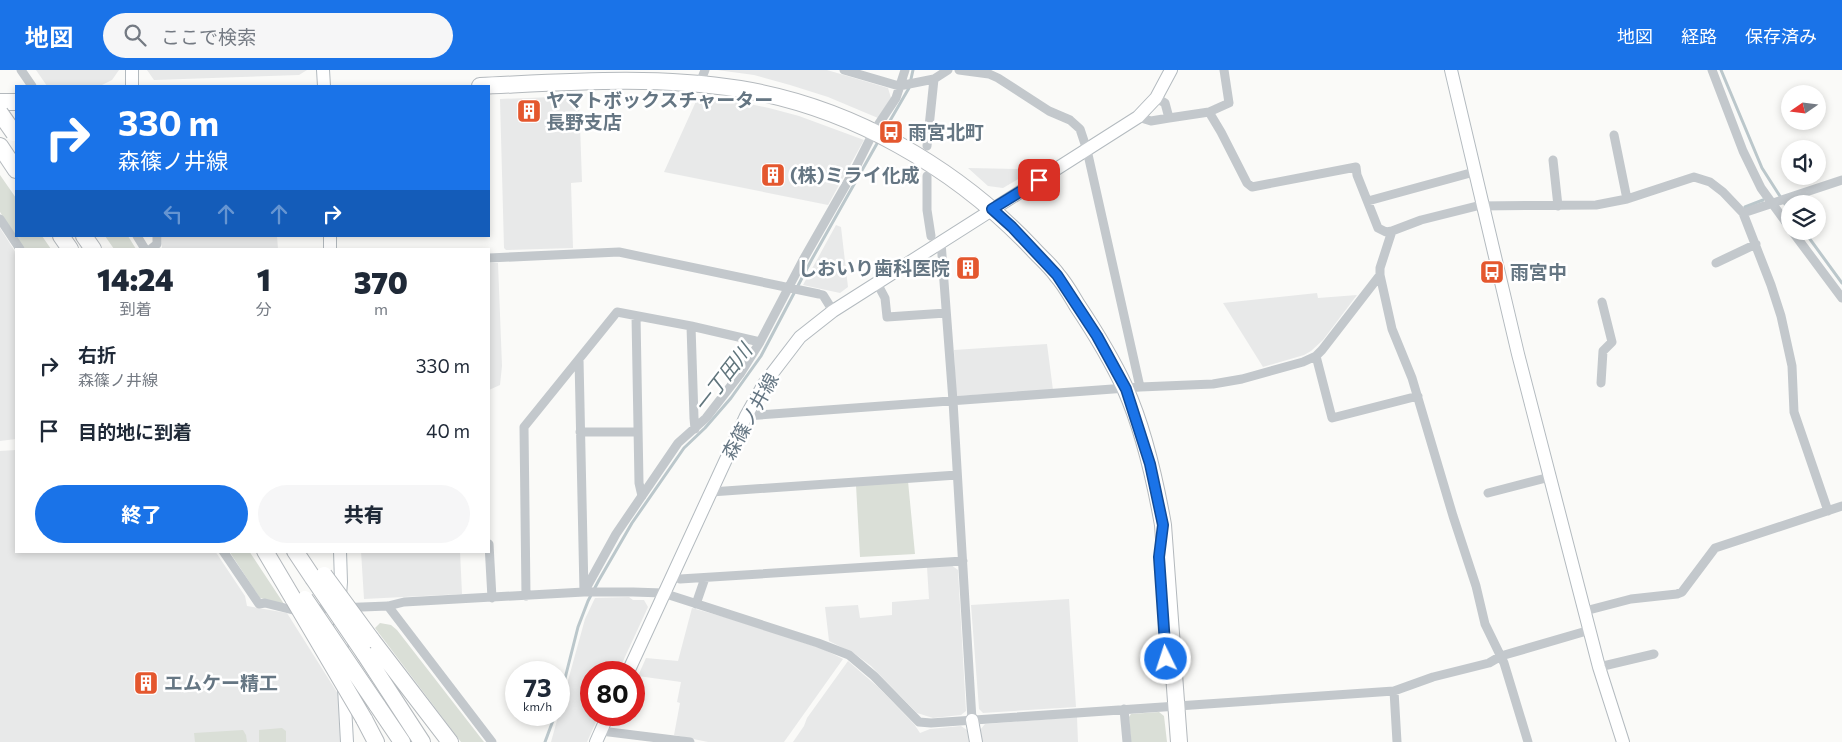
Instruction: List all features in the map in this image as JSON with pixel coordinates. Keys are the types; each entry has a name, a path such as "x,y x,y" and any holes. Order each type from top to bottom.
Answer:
{"highway":[{"path":"490,86 702,77 790,100 840,116 879,134 961,185 1012,227 1057,275 1133,388 1163,525 1159,557 1166,659 1176,689 1180,742"},
{"path":"0,102 15,102"},
{"path":"0,113 12,130"},
{"path":"0,146 15,168"},
{"path":"62,237 69,248"},
{"path":"85,237 92,248"},
{"path":"266,553 402,742"},
{"path":"274,553 376,742"},
{"path":"298,553 317,575 367,646 422,742"},
{"path":"308,553 317,575"},
{"path":"367,646 450,742"}],"street":[{"path":"21,70 31,85"},
{"path":"132,70 132,85"},
{"path":"323,70 324,85"},
{"path":"844,70 907,85 934,79 948,70"},
{"path":"589,592 616,534 678,443 695,429 740,374 794,289 855,169 879,134 896,98 907,85 905,70"},
{"path":"959,70 989,74 998,78 1049,111 1066,118 1080,129 1087,150 1133,388"},
{"name":"森篠ノ井線","path":"633,661 746,416 764,384 800,337 833,311 877,283 936,239 992,209 1138,117 1156,98 1171,70"},
{"path":"1138,117 1150,121 1209,112 1229,103 1224,70"},
{"path":"1451,70 1518,354 1599,667 1623,742"},
{"path":"1712,70 1743,151 1761,188 1781,215"},
{"path":"926,146 934,79"},
{"path":"1156,98 1165,103 1169,118"},
{"path":"1209,112 1246,183 1252,187 1356,167 1357,175 1378,228 1386,232 1421,220 1477,206 1596,205 1627,199 1697,177 1710,182 1723,192 1743,213 1756,244 1781,316 1792,366 1794,412 1828,511"},
{"path":"1614,135 1627,199"},
{"path":"1553,160 1558,206"},
{"path":"1368,201 1474,172"},
{"path":"927,176 927,210 936,239 946,313 972,720 976,742"},
{"path":"1743,213 1842,180"},
{"path":"0,219 19,248"},
{"path":"1392,231 1380,268 1392,329 1418,396 1452,516 1476,586 1485,624 1500,656 1528,742"},
{"path":"138,237 144,248"},
{"path":"152,248 158,244 157,237"},
{"path":"1799,240 1842,298"},
{"path":"1716,263 1756,244"},
{"path":"490,258 620,252 823,295 833,311"},
{"path":"746,416 1213,384 1242,378 1303,362 1316,356 1380,275"},
{"path":"877,283 885,298 887,317 946,313"},
{"path":"1601,384 1603,351 1612,342 1606,306"},
{"path":"526,596 524,427 617,312 692,326 760,342"},
{"path":"636,316 639,483 642,496"},
{"path":"692,326 695,429"},
{"path":"1316,356 1332,418 1418,396"},
{"path":"579,359 580,432 589,592"},
{"path":"580,432 638,432"},
{"path":"711,492 957,475"},
{"path":"1488,493 1550,477"},
{"path":"1585,611 1632,599 1682,592 1715,548 1842,506"},
{"path":"224,553 259,604 293,610 388,606 404,602 589,592 663,593 818,643 849,656 874,676 919,722 931,723 1394,691 1433,677 1490,663 1500,656 1590,630"},
{"path":"340,553 339,608 347,742"},
{"path":"490,553 492,598"},
{"path":"680,579 963,561"},
{"path":"696,604 705,578"},
{"path":"388,606 492,742"},
{"path":"1599,667 1654,654"},
{"path":"1394,691 1397,742"},
{"path":"1124,709 1127,742"},
{"path":"599,737 690,742"}],"shaded area":[{"path":"36,70 119,70 112,80 102,85 46,85"},
{"path":"147,70 307,70 299,75 154,80"},
{"path":"717,70 827,70 888,88 891,98 878,118 828,97 790,85 754,75"},
{"path":"579,96 582,182 571,183 573,248 506,250 504,248 500,99"},
{"path":"698,97 725,99 769,108 799,116 864,140 828,205 664,172"},
{"path":"968,168 1022,169 1020,178 1003,188 988,186"},
{"path":"0,175 15,197 15,235 0,212"},
{"path":"836,225 841,227 848,287 840,293 803,285"},
{"path":"0,228 15,251 15,439 0,441"},
{"path":"16,237 43,237 50,248 23,248"},
{"path":"106,237 129,237 135,248 113,248"},
{"path":"162,237 277,237 278,248 162,248"},
{"path":"490,263 498,263 502,366 500,385 490,390"},
{"path":"1317,293 1318,298 1357,295 1323,340 1311,351 1304,355 1263,367 1223,303"},
{"path":"1047,344 1053,390 956,396 954,350"},
{"path":"15,450 15,553 216,553 245,596 247,606 287,613 340,697 341,742 0,742 0,451"},
{"path":"908,481 915,554 860,557 856,485"},
{"path":"230,553 250,553 284,604 260,598"},
{"path":"361,553 460,553 462,594 364,599"},
{"path":"951,565 958,570 966,711 961,715 933,718 917,713 871,666 855,654 829,641 825,607 858,605 860,618 892,615 892,602 929,599 927,567"},
{"path":"629,597 633,600 644,600 648,607 623,661 580,661 580,726 594,726 587,742 551,742 555,726 570,726 570,673 585,619 595,598"},
{"path":"1069,599 1076,707 983,713 979,709 971,605"},
{"path":"692,608 823,649 843,659 784,742 708,742 674,735 680,703 677,702 681,682 645,677 645,661 646,658 678,661"},
{"path":"380,623 391,625 397,630 484,742 461,742 375,628"},
{"path":"848,661 878,687 914,724 920,733 930,729 961,726 967,730 969,742 793,742 807,718"},
{"path":"1159,712 1164,716 1167,742 1131,742 1129,717 1131,714"},
{"path":"1077,717 1078,742 981,742 980,730 985,724"},
{"path":"282,728 286,731 286,742 259,742 259,730"},
{"path":"243,730 247,742 195,742 194,733"}],"waterway":[{"name":"一丁田川","path":"884,131 909,88 913,70"},
{"path":"1721,70 1762,168 1781,198"},
{"name":"一丁田川","path":"569,661 578,627 588,601 632,523 684,448 705,428 731,398 761,356 812,259 879,140"},
{"path":"1745,207 1763,200"},
{"path":"1811,240 1842,283"},
{"name":"一丁田川","path":"545,742 551,726"}],"place":[{"name":"ヤマトボックスチャーター 長野支店","path":"529,111"},
{"name":"雨宮北町","path":"891,132"},
{"name":"(株)ミライ化成","path":"773,175"},
{"name":"しおいり歯科医院","path":"968,268"},
{"name":"雨宮中","path":"1492,272"},
{"name":"エムケー精工","path":"146,683"}],"route":[{"path":"1039,180 992,209 1012,227 1057,275 1097,336 1126,389 1150,464 1163,525 1159,557 1166,659"}]}
